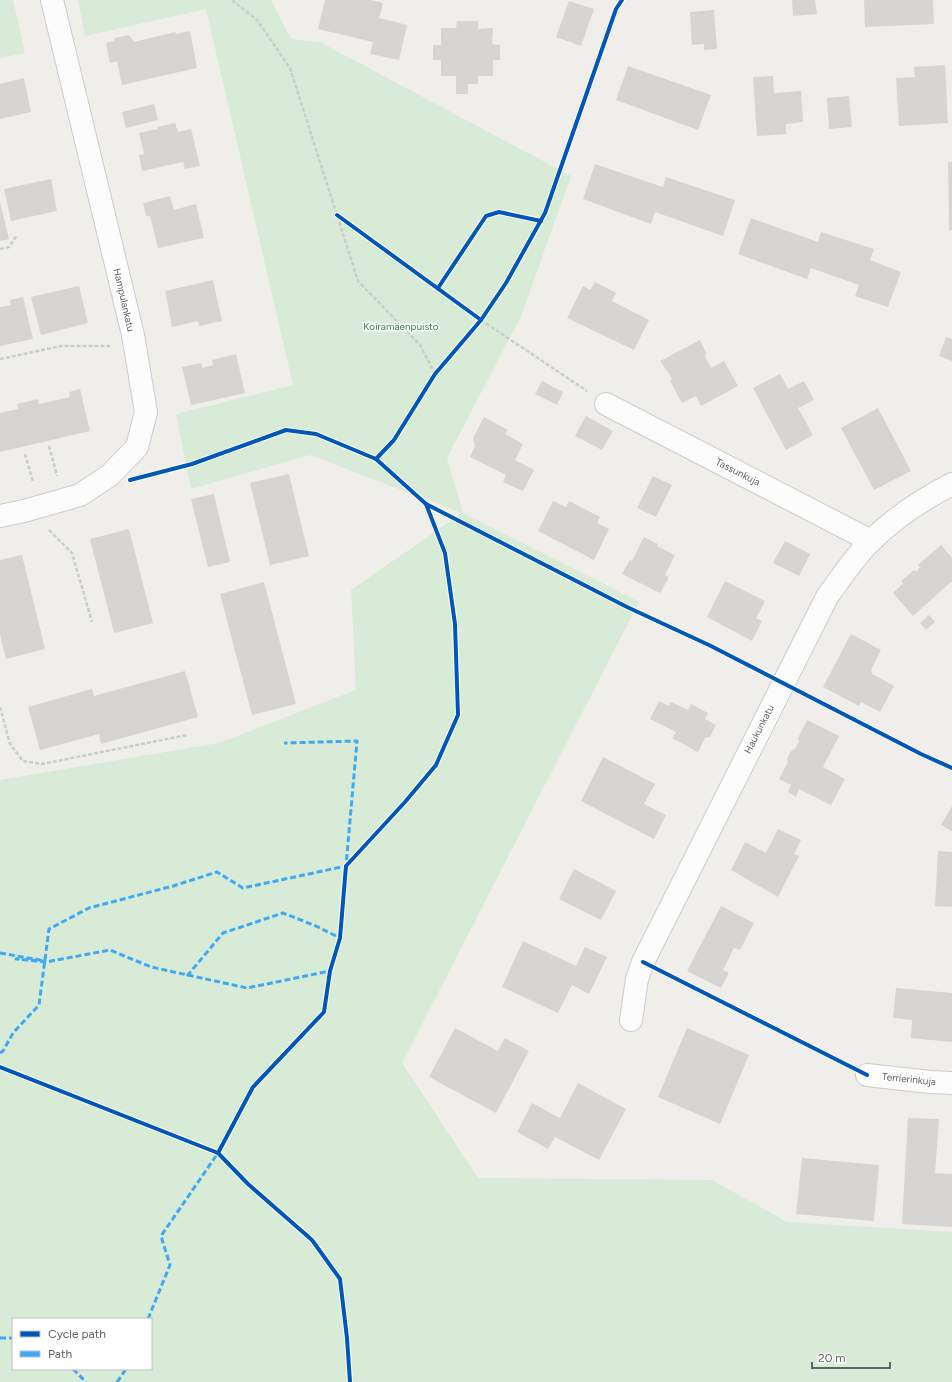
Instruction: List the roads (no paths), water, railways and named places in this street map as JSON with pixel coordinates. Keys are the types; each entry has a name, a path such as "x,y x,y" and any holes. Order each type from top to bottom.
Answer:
{"street":[{"name":"Hampulankatu","path":"0,516 80,495 110,475 137,446 146,412 135,346 52,0"},
{"name":"Tassunkuja","path":"606,404 871,541"},
{"name":"Haukunkatu","path":"631,1020 637,979 643,962 751,745 827,597 858,555 871,541 917,505 952,484"},
{"name":"Terrierinkuja","path":"867,1075 952,1083"}],"park label":[{"name":"Koiramäenpuisto","path":"401,326"}]}
